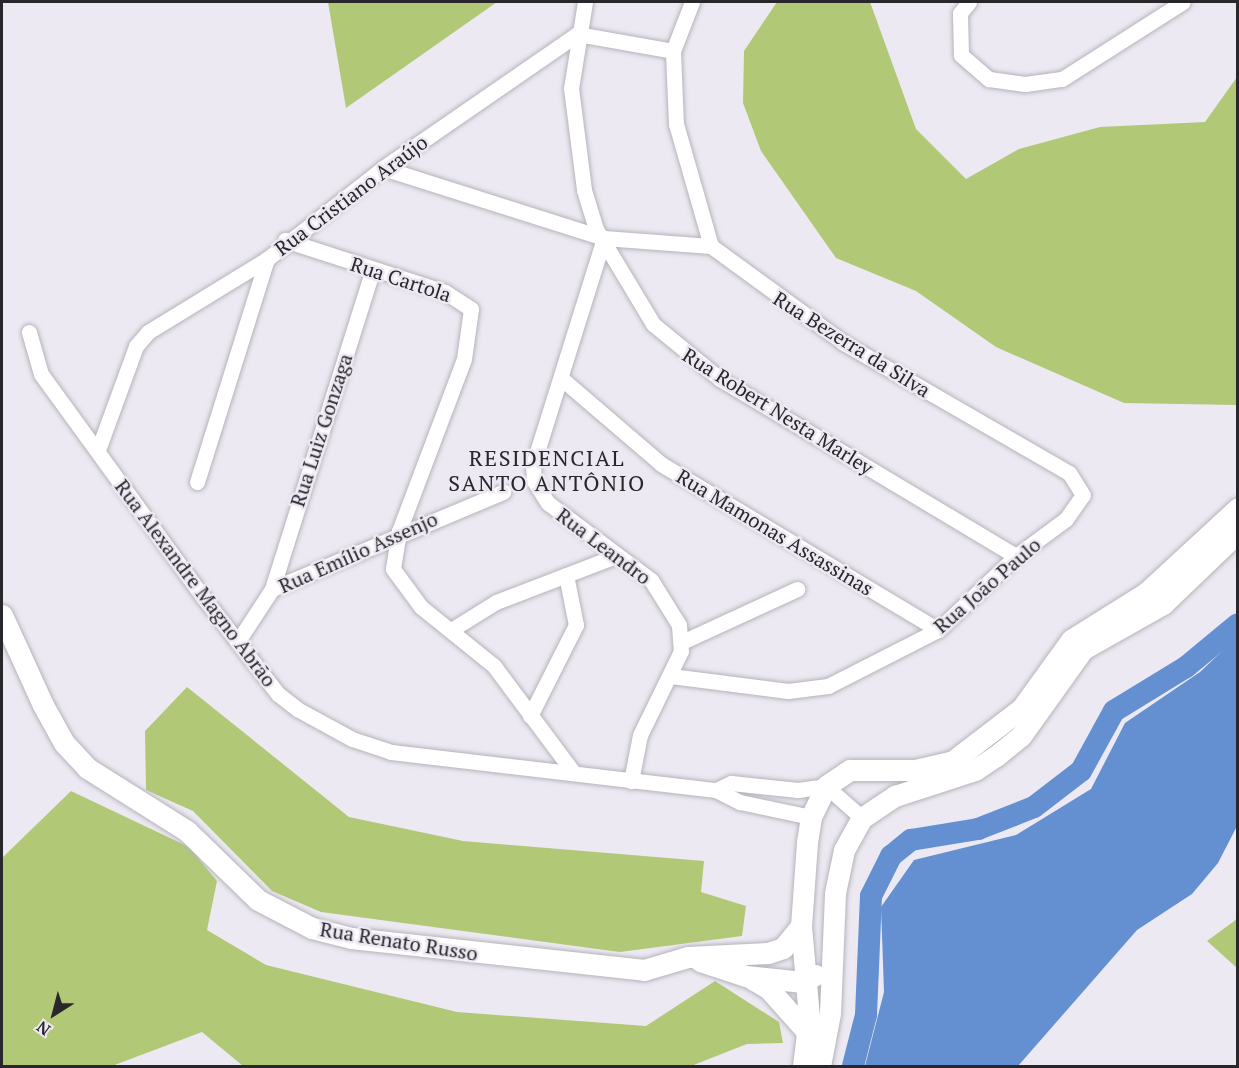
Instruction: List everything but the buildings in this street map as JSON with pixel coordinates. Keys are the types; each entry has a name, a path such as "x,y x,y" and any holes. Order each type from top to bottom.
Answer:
{"main road":[{"path":"830,939 821,951 813,950 808,884 811,817 826,786 850,770 915,770 953,761 1022,708 1071,640 1146,593 1238,508"},
{"path":"746,976 803,982 823,966 830,939 844,850 862,818 895,795 975,770 996,756 1021,736 1083,649 1163,604 1238,532"},
{"name":"Rua Renato Russo","path":"2,615 54,724 87,768 187,831 230,876 282,915 351,938 502,957 644,970 688,957 776,951 801,926"},
{"path":"803,1066 808,1033 801,926 808,884"},
{"path":"820,1066 830,1013 830,939"},
{"path":"688,957 746,976 769,989 808,1033"}],"street":[{"name":"Rua Robert Nesta Marley","path":"585,2 577,34 571,88 574,137 584,190 604,238 638,301 669,342 720,379 1016,556"},
{"path":"383,168 604,238 711,246 676,124 673,51 692,2"},
{"path":"969,2 960,13 961,55 989,79 1025,84 1062,79 1183,2"},
{"path":"577,34 673,51"},
{"name":"Rua Cristiano Araújo","path":"98,450 140,340 267,259 285,240 383,168 577,34"},
{"name":"Rua Leandro","path":"604,238 562,379 537,442 534,481 561,515 663,591 682,642"},
{"name":"Rua Cartola","path":"285,240 372,271 454,295 471,309 473,321 399,531 395,576 427,613 494,666 573,771"},
{"name":"Rua Bezerra da Silva","path":"711,246 844,343 1069,473 1083,495"},
{"path":"197,482 267,259"},
{"name":"Rua Luiz Gonzaga","path":"272,589 372,271"},
{"name":"Rua Alexandre Magno Abrão","path":"28,332 41,374 278,694 352,739 417,757 573,771 631,781 716,790"},
{"name":"Rua Mamonas Assassinas","path":"562,379 661,464 938,630"},
{"name":"Rua Emílio Assenjo","path":"238,641 272,589 399,531 503,492"},
{"name":"Rua João Paulo","path":"671,676 810,691 938,630 1016,556 1066,519 1083,495"},
{"path":"451,630 496,602 616,556"},
{"path":"530,716 576,625 566,575"},
{"path":"631,781 640,735 671,676 682,642 797,589"},
{"path":"716,790 731,783 769,787 826,786 862,818"},
{"path":"769,787 769,807"},
{"path":"716,790 735,801 811,817"}],"green space":[{"path":"328,2 497,2 346,108"},
{"path":"777,2 870,2 916,129 966,179 1019,149 1100,127 1205,122 1237,77 1237,405 1124,403 996,347 916,291 836,258 761,151 743,103 744,51"},
{"path":"187,687 349,817 463,841 704,861 701,892 746,906 742,936 620,952 321,912 272,891 193,811 146,790 145,731"},
{"path":"71,791 189,847 217,881 207,930 266,965 457,1012 646,1026 715,981 779,1022 783,1043 747,1044 691,1066 243,1066 202,1032 112,1066 2,1066 2,858"},
{"path":"1237,919 1237,968 1207,941"}],"water":[{"path":"1237,637 1237,826 1218,863 1192,894 1137,930 1018,1066 865,1066 884,992 881,907 914,860 1016,835 1091,789 1125,723 1200,672"}],"waterway":[{"path":"853,1066 866,1015 871,896 891,856 911,840 978,829 1034,807 1081,771 1114,711 1186,667 1238,624"}],"district":[{"name":"RESIDENCIAL SANTO ANTÔNIO","path":"547,470"}]}
